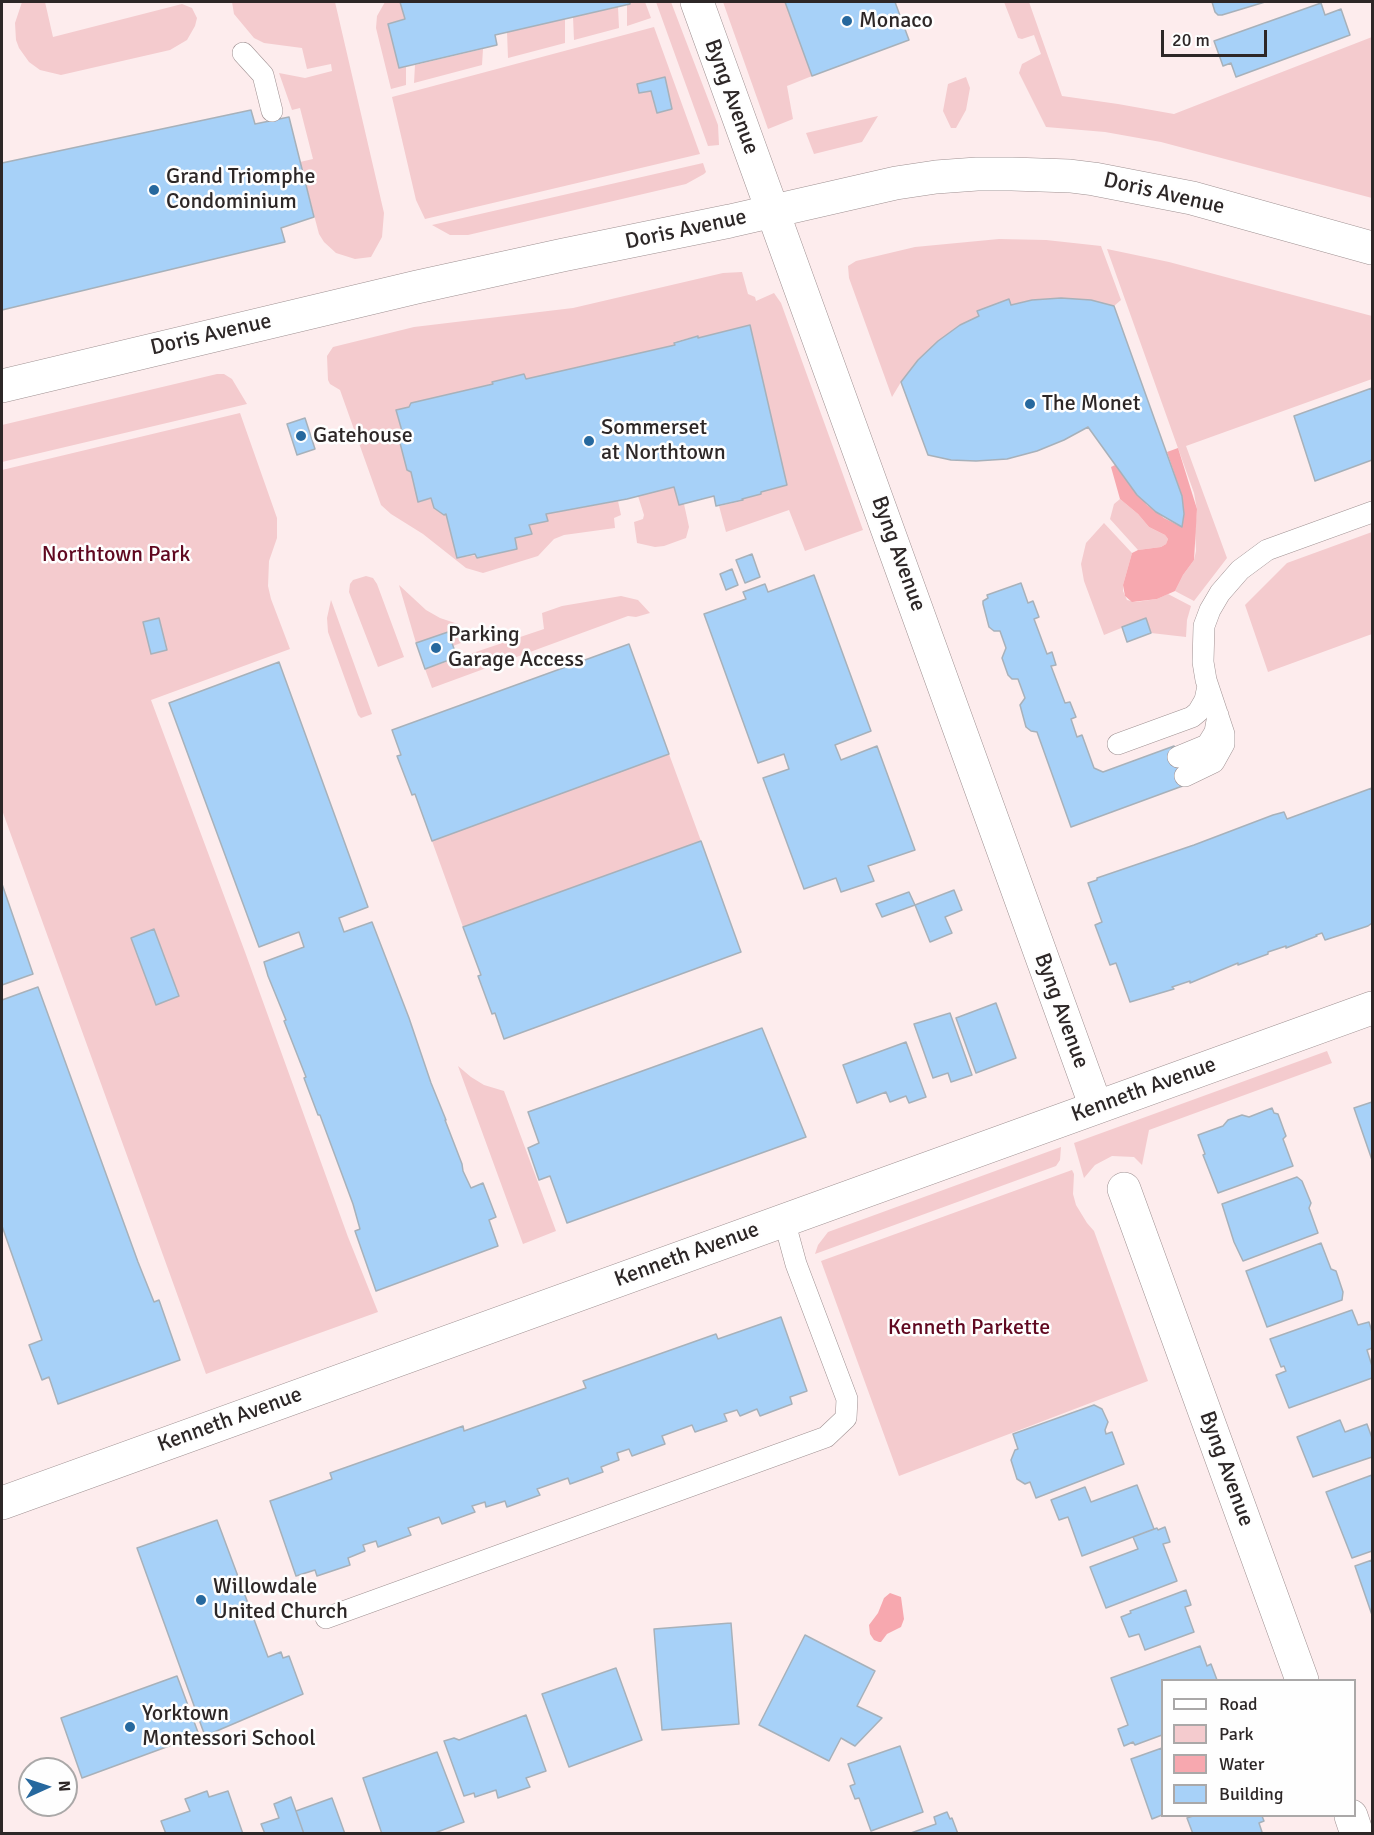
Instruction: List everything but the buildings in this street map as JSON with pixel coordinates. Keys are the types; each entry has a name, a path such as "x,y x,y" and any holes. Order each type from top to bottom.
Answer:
{"street":[{"name":"Byng Avenue","path":"697,2 1096,1107"},
{"name":"Doris Avenue","path":"2,386 417,286 772,212 885,185 936,177 977,174 1071,176 1143,187 1192,198 1372,248"},
{"name":"Kenneth Avenue","path":"2,1503 1372,1008"},
{"name":"Byng Avenue","path":"1124,1189 1302,1679"},
{"path":"1352,1817 1358,1833"}],"lane":[{"path":"243,53 263,75 272,111"},
{"path":"1181,766 1207,745 1215,732 1218,714 1208,686 1203,662 1204,626 1214,602 1235,575 1267,550 1372,512"},
{"path":"1118,744 1192,717 1205,700 1208,686"},
{"path":"326,1618 826,1437 846,1418 847,1399 796,1264 784,1220"}],"green space":[{"path":"22,2 45,2 53,37 182,4 192,8 197,18 187,40 170,50 61,75 40,70 29,62 19,48 15,23"},
{"path":"232,2 335,2 384,213 382,237 371,257 355,259 336,253 319,234 300,162 313,159 300,108 292,110 279,73 305,78 332,71 331,64 307,69 302,48 264,43 254,38 234,14"},
{"path":"385,2 400,2 405,19 388,24 399,68 406,67 406,85 391,89 376,28 377,16"},
{"path":"630,2 645,2 651,18 627,26 627,5"},
{"path":"656,2 671,2 718,125 719,145 708,146"},
{"path":"723,2 785,2 812,76 787,86 793,119 768,129"},
{"path":"1004,2 1029,2 1062,96 1174,114 1372,37 1372,198 1161,142 1105,132 1046,127 1019,73 1022,64 1041,54 1034,35 1018,38"},
{"path":"618,7 619,28 574,40 573,17"},
{"path":"565,19 565,43 508,58 507,32"},
{"path":"654,27 700,154 425,219 416,200 392,97"},
{"path":"483,49 482,65 414,83 415,65"},
{"path":"966,77 970,88 966,110 956,128 951,128 943,111 948,84"},
{"path":"878,116 862,142 814,154 806,133"},
{"path":"703,163 706,172 686,184 468,235 450,235 432,225"},
{"path":"999,239 1046,240 1101,246 1121,300 1114,306 1091,300 1061,298 1032,300 1011,305 1009,300 977,311 979,316 960,325 901,382 892,397 849,278 848,266 856,261 915,247"},
{"path":"1107,249 1169,262 1372,316 1372,379 1186,446 1227,558 1194,601 1175,591 1194,560 1196,551 1197,510 1194,493"},
{"path":"742,272 748,294 755,297 756,301 774,293 781,303 863,530 805,551 789,510 726,532 719,506 742,501 742,499 761,494 761,492 787,485 750,325 674,342 675,345 526,379 524,374 411,403 409,407 396,410 404,438 400,443 419,502 431,498 434,508 446,514 457,558 517,549 515,538 531,534 529,525 548,521 546,514 618,501 621,515 614,518 615,528 564,535 554,539 538,556 483,573 466,568 381,505 340,390 328,380 327,356 333,347 414,327 573,308 723,273"},
{"path":"224,374 232,379 247,404 2,462 2,425"},
{"name":"Northtown Park","path":"240,413 277,518 277,538 269,561 268,586 290,649 151,700 348,1237 378,1312 206,1374 2,810 2,470"},
{"path":"674,487 679,504 684,504 689,527 686,538 655,547 637,543 634,522 643,519 644,515 638,496"},
{"path":"1120,499 1149,527 1165,535 1168,539 1166,544 1161,547 1138,550 1110,519 1114,504"},
{"path":"1104,523 1132,553 1123,585 1127,600 1136,602 1157,599 1168,594 1191,606 1186,637 1151,633 1146,618 1104,635 1084,581 1081,564 1086,543"},
{"path":"1372,532 1372,634 1268,672 1245,605 1287,563"},
{"path":"366,576 373,578 377,584 404,657 378,667 349,592 353,580"},
{"path":"399,585 426,610 458,624 466,641 453,646 448,632 416,643"},
{"path":"621,596 638,600 650,613 636,617 628,616 432,688 425,669 544,629 542,613 562,606"},
{"path":"331,600 372,714 361,718 328,632 327,618"},
{"path":"669,754 701,841 463,927 432,841"},
{"path":"1327,1051 1332,1063 1149,1130 1142,1165 1134,1157 1112,1156 1095,1165 1084,1178 1074,1143"},
{"path":"458,1066 484,1085 504,1091 556,1231 523,1244"},
{"path":"1061,1147 1060,1160 1056,1166 815,1254 818,1245 828,1232"},
{"name":"Kenneth Parkette","path":"1072,1170 1076,1205 1094,1231 1148,1381 899,1476 821,1261"}],"water":[{"path":"1178,448 1197,509 1194,560 1175,591 1157,599 1132,602 1125,596 1123,585 1132,553 1161,547 1168,539 1149,527 1120,499 1111,467 1115,465 1147,505 1164,518 1182,527 1184,514 1182,496 1167,452"},
{"path":"890,1593 901,1597 904,1619 901,1627 887,1634 879,1642 874,1640 870,1634 869,1625 878,1613 884,1598"}],"place":[{"name":"Monaco","path":"847,21"},
{"name":"Grand Triomphe Condominium","path":"154,190"},
{"name":"The Monet","path":"1030,404"},
{"name":"Gatehouse","path":"301,436"},
{"name":"Sommerset at Northtown","path":"589,441"},
{"name":"Parking Garage Access","path":"436,648"},
{"name":"Willowdale United Church","path":"201,1600"},
{"name":"Yorktown Montessori School","path":"130,1727"}]}
